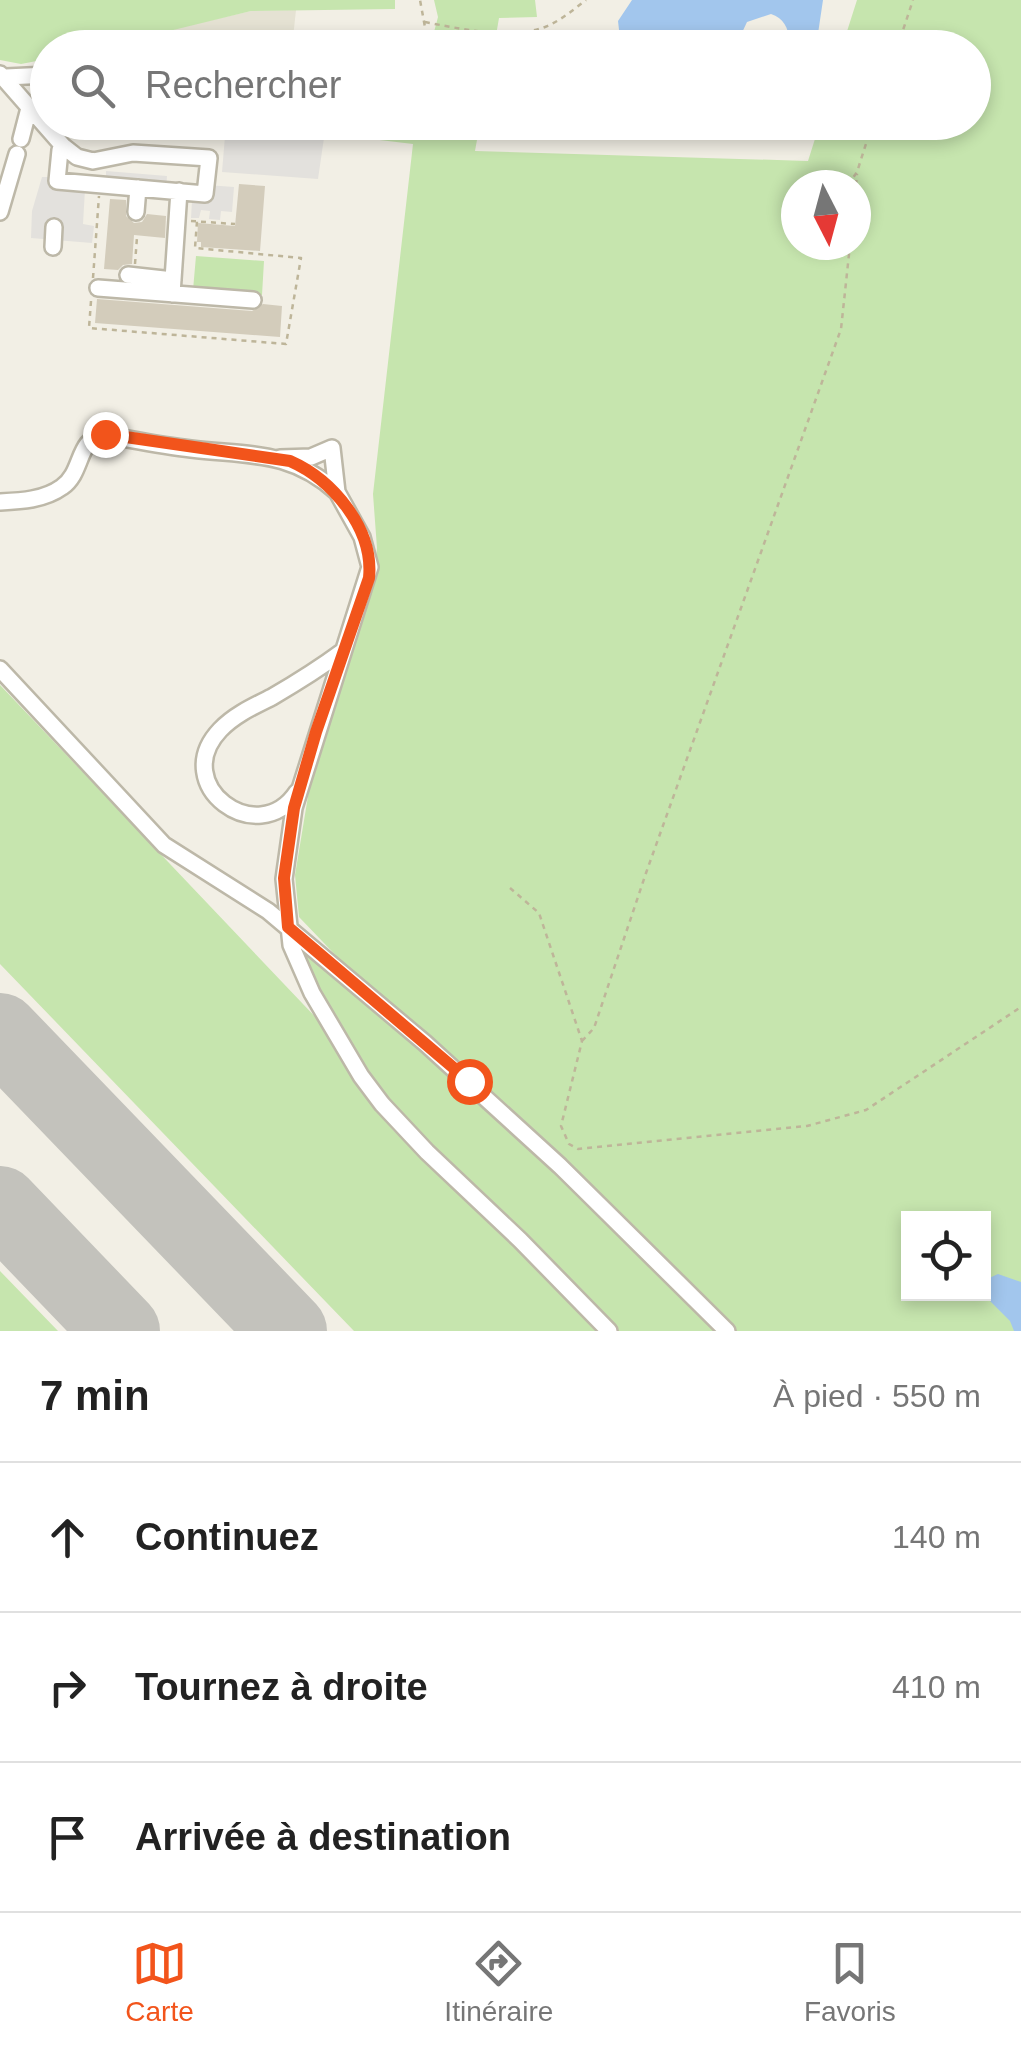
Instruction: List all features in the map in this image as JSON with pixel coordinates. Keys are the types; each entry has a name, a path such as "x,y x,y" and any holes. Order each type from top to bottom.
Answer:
{"lane":[{"path":"3,76 30,75"},
{"path":"0,212 29,108 3,76"},
{"path":"58,140 77,157 93,161 133,153 208,158 205,194 57,182 63,146"},
{"path":"136,212 138,188"},
{"path":"172,287 179,191"},
{"path":"52,247 54,227"},
{"path":"131,276 253,300"},
{"path":"98,288 172,287"},
{"path":"0,502 42,498 64,486 76,474 87,442 95,436 280,458 311,456 332,448 337,492"},
{"path":"280,458 313,472 337,492 362,537 370,567 289,832 284,878 296,962 361,1076 382,1104 608,1331"},
{"path":"301,786 290,802 270,814 236,812 206,784 208,752 217,732 226,725 344,652"},
{"path":"0,669 164,845 268,911 426,1043 524,1132 727,1331"}],"path":[{"path":"420,0 426,30"},
{"path":"537,30 586,0"},
{"path":"903,30 913,0"},
{"path":"425,22 484,30"},
{"path":"858,170 867,140"},
{"path":"185,220 235,224"},
{"path":"131,276 136,237"},
{"path":"848,260 841,330 646,872 594,1028 582,1041 560,1126 568,1144 588,1149 807,1126 840,1119 884,1099 1021,1007"},
{"path":"510,888 540,913 582,1041"}],"shaded area":[{"path":"296,10 294,30 172,30 190,25 251,11"},
{"path":"225,140 324,140 318,179 222,172"},
{"path":"106,171 167,176 166,190 106,185"},
{"path":"42,177 51,177 50,183 60,186 85,189 83,224 94,226 92,243 31,238 32,211"},
{"path":"193,184 234,187 232,212 221,211 220,220 209,219 210,211 201,210 199,218 191,218"}],"green space":[{"path":"0,0 395,0 395,9 251,11 173,30 30,30 30,62 0,60"},
{"path":"434,0 535,0 537,17 499,18 497,30 435,30 438,17"},
{"path":"857,0 1021,0 1021,1331 736,1331 557,1151 369,990 299,917 295,875 314,760 374,583 377,548 373,494 413,144 380,140 477,140 475,151 808,161 815,140 991,140 991,30 847,30"},
{"path":"196,256 264,261 262,295 193,290"},
{"path":"0,685 322,1024 367,1099 393,1130 515,1242 602,1331 354,1331 0,964"},
{"path":"301,942 469,1081 727,1331 616,1331 426,1146 381,1091 315,981"},
{"path":"0,1271 58,1331 0,1331"}],"water":[{"path":"632,0 823,0 819,30 787,30 771,14 747,22 743,30 619,30 618,21"},
{"path":"998,1274 1021,1282 1021,1331 1014,1331 1010,1321 990,1301 991,1277"}],"building":[{"path":"239,184 265,186 260,251 201,247 201,242 197,242 198,223 235,226"},
{"path":"110,199 126,200 126,216 134,223 142,222 147,214 166,216 165,238 134,235 132,264 118,270 104,269"},
{"path":"97,299 252,311 263,304 282,306 280,337 95,323"}],"runway":[{"path":"0,1032 288,1331"},
{"path":"0,1205 121,1331"}],"route":[{"path":"105,434 290,461 313,472 337,492 356,524 369,554 369,578 294,808 284,878 288,927 469,1081"}]}
